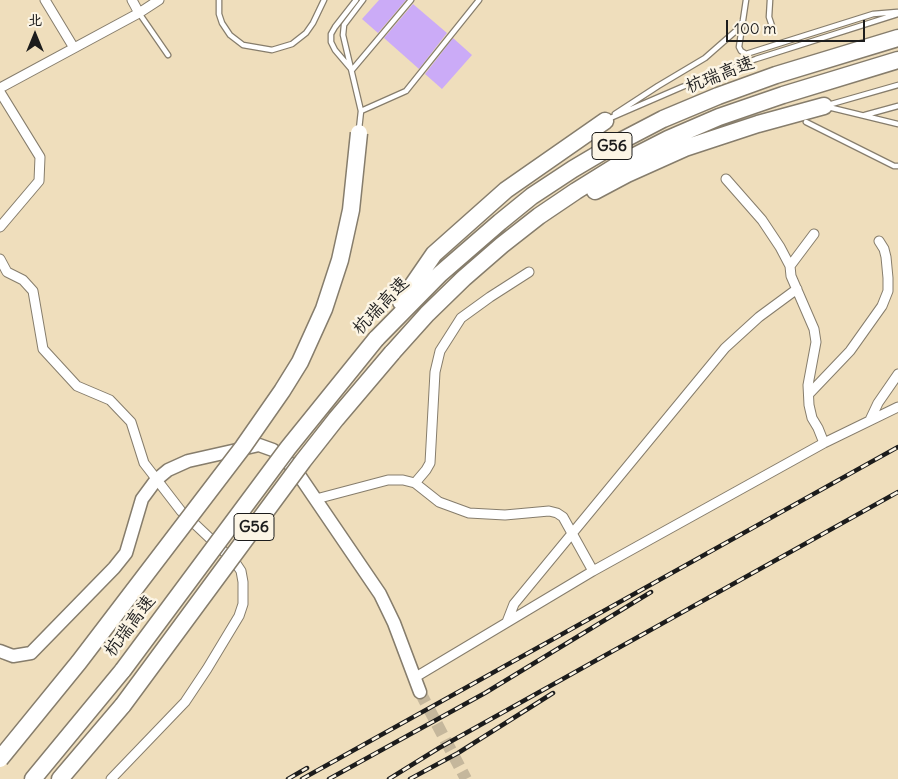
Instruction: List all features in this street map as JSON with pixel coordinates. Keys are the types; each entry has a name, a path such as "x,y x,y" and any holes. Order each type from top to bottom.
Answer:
{"highway":[{"name":"杭瑞高速","path":"33,779 123,670 288,448 376,339 440,274 500,222 532,196 573,169 663,119 776,75 898,38"},
{"name":"G56","path":"60,779 123,705 303,461 392,353 427,314 502,245 539,216 576,191 622,163 668,139 719,117 783,95 898,60"},
{"path":"502,245 626,174 685,148 758,124 824,106"},
{"path":"376,339 434,254 506,190 606,121"},
{"path":"0,759 79,662 232,462 300,362 321,317 340,260 351,210 359,133"}],"street":[{"path":"45,0 74,48"},
{"path":"132,0 139,13"},
{"path":"0,88 139,13 159,0"},
{"path":"0,92 40,157 39,181 0,227"},
{"path":"726,179 762,220 790,266 791,276 816,335 809,375 809,406 812,418 824,443"},
{"path":"790,266 814,234"},
{"path":"809,394 850,351 885,300 888,291 886,257 884,249 879,242"},
{"path":"0,259 7,272 23,280 33,291 42,349 77,386 110,400 131,422 144,463 181,511 235,562 243,582 244,604 208,669 185,702 111,779"},
{"path":"415,483 430,463 435,372 440,351 461,318 529,272"},
{"path":"507,622 514,604 726,348 759,317 797,289"},
{"path":"870,420 878,403 898,374"},
{"path":"414,678 593,571 824,443 898,407"},
{"path":"0,651 13,656 31,653 114,568 126,553 142,499 156,480 168,470 188,461 260,446 273,450 286,460 316,499 388,608 420,692"},
{"path":"316,499 388,480 402,480 415,483 439,502 469,513 505,515 549,511 557,513 563,517 593,571"}],"lane":[{"path":"219,0 219,14 222,23 230,35 244,45 272,50 292,44 306,33 313,24 324,0"},
{"path":"352,70 335,50 331,34 335,26 356,0"},
{"path":"359,133 360,111 343,36 344,25 363,0"},
{"path":"352,70 411,0"},
{"path":"360,111 406,91 479,0"},
{"path":"746,0 739,47 741,52 746,54 874,14 898,13"},
{"path":"770,0 768,9 773,29"},
{"path":"139,13 168,55"},
{"path":"606,121 682,87 756,59 898,13"},
{"path":"606,121 658,86 705,58 738,30 744,18"},
{"path":"824,106 898,85"},
{"path":"824,106 898,124"},
{"path":"863,115 898,106"},
{"path":"806,122 894,166 898,166"}],"building":[{"path":"379,0 406,0 378,33 362,19"},
{"path":"413,4 447,33 419,69 384,38"},
{"path":"453,38 472,55 442,89 425,74"}],"tunnel":[{"path":"420,692 466,779"}],"railway":[{"path":"302,779 898,447"},
{"path":"389,779 439,748 898,492"},
{"path":"329,779 485,693 651,592"},
{"path":"410,779 458,753 553,693"},
{"path":"288,779 307,768"}]}
